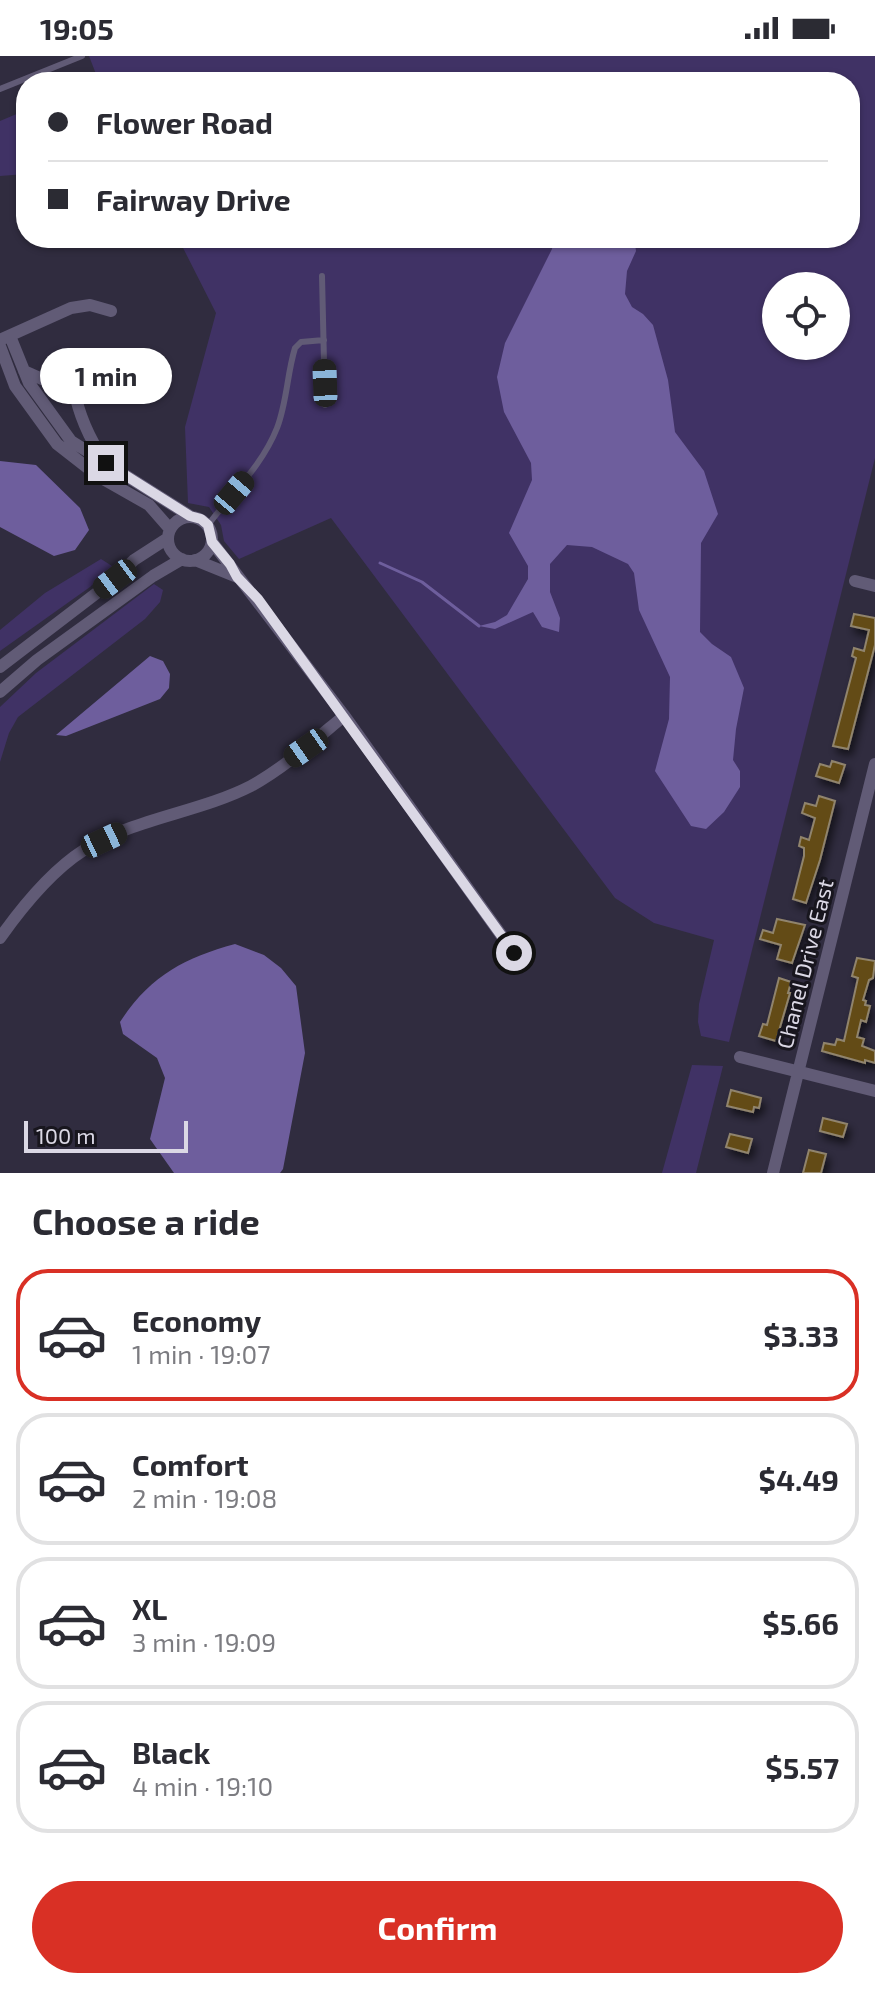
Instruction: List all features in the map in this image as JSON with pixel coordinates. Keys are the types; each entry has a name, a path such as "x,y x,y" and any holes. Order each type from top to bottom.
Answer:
{"street":[{"path":"3,340 71,308 90,305 111,311"},
{"path":"3,340 24,371 29,395 46,432 68,454 98,476 149,505 169,534 172,551 188,560 237,577"},
{"path":"3,340 15,386 29,395 71,441 208,525 212,542 237,577 258,599 514,953"},
{"path":"24,371 42,379 59,379 74,389 83,422 106,463"},
{"path":"29,395 42,379"},
{"path":"0,667 115,579 134,560 169,534 177,521 190,516"},
{"path":"0,692 49,651 153,576 207,554 212,542"},
{"path":"855,581 875,586"},
{"path":"0,938 28,899 83,850 125,831 251,786 306,748 344,716"},
{"name":"Chanel Drive East","path":"773,1173 875,764"},
{"path":"740,1057 875,1091"}],"lane":[{"path":"42,72 82,56"},
{"path":"322,276 325,405"},
{"path":"208,525 253,470 276,430 285,403 295,348 301,342 324,340"}],"shaded area":[{"path":"89,56 875,56 875,458 729,1042 701,1036 698,1022 699,1004 714,940 654,923 615,898 331,518 239,559 224,541 221,525 209,507 188,503 185,427 216,313 183,248 860,248 860,72 95,72"},
{"path":"16,114 16,175 0,176 0,121"},
{"path":"636,248 627,271 625,294 632,307 653,325 668,380 675,432 704,471 718,514 701,543 700,632 731,657 744,688 733,760 740,771 740,787 724,812 706,829 691,826 655,771 669,719 670,677 639,610 634,573 628,564 592,547 567,545 550,564 550,592 560,618 559,632 542,627 533,612 495,629 479,626 507,615 528,579 528,566 509,533 532,480 531,463 504,412 497,377 505,343 552,249"},
{"path":"0,461 36,465 80,508 89,530 75,550 54,556 0,527"},
{"path":"101,559 112,566 90,587 0,651 0,630 45,593"},
{"path":"154,584 163,590 160,602 145,619 18,717 9,733 0,762 0,707 36,673"},
{"path":"150,656 163,661 170,674 169,688 160,699 66,736 56,735"},
{"path":"235,944 264,955 281,968 296,986 305,1053 283,1169 280,1173 174,1173 150,1139 165,1078 157,1058 123,1034 120,1022 143,992 170,971"},
{"path":"692,1065 723,1066 696,1173 662,1173"}],"building":[{"path":"854,614 875,618 875,645 848,749 833,746 856,658 852,656 854,648 864,651 869,630 851,626"},
{"path":"832,761 845,765 839,783 816,776 820,764 830,767"},
{"path":"819,796 835,801 806,903 793,899 804,856 804,848 799,846 801,837 809,840 815,818 802,813 805,803 816,806"},
{"path":"777,919 805,925 792,963 777,959 781,945 760,939 763,930 773,933"},
{"path":"857,958 875,961 873,978 869,980 863,1000 866,1001 865,1005 870,1006 866,1022 861,1020 857,1037 864,1039 862,1046 875,1051 875,1063 822,1051 824,1043 835,1045 837,1039 844,1041 858,978 852,976"},
{"path":"779,978 791,982 776,1041 759,1036 763,1024 767,1025"},
{"path":"731,1090 761,1098 759,1108 754,1107 753,1112 727,1106"},
{"path":"823,1118 847,1124 843,1137 820,1131"},
{"path":"730,1134 752,1139 748,1153 726,1147"},
{"path":"809,1150 826,1154 821,1173 803,1173"}],"waterway":[{"path":"380,563 422,582 479,626"}],"route":[{"path":"106,463 208,525 212,542 237,577 258,599 346,718 514,953"}]}
